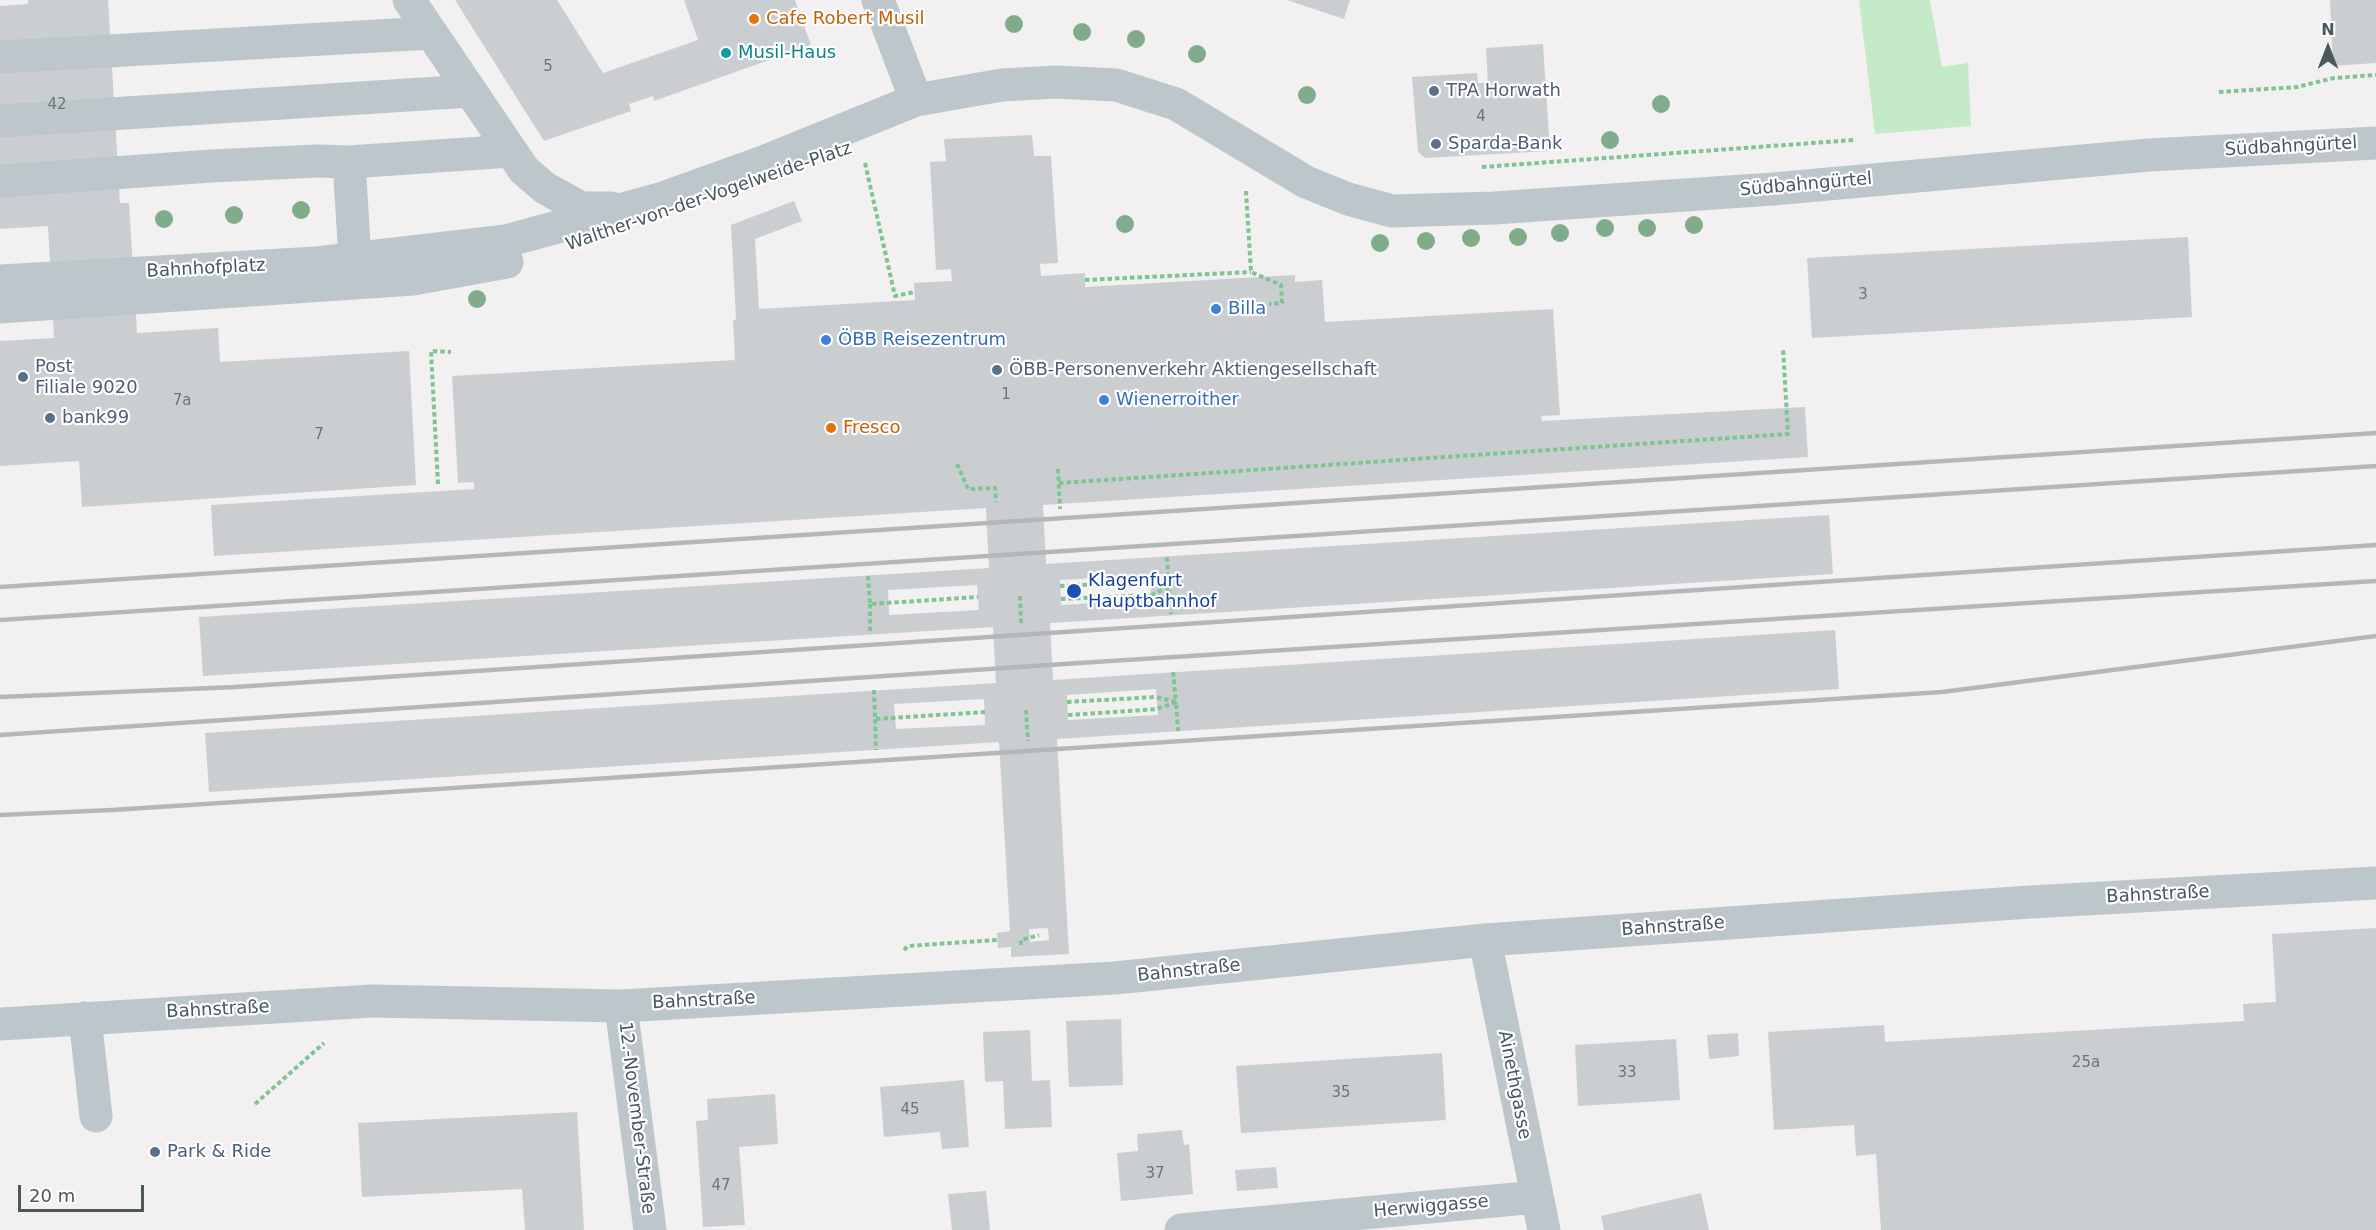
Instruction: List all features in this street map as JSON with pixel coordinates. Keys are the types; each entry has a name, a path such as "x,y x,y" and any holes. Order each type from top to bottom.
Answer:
{"street":[{"path":"409,0 524,170 545,188 581,208 631,208"},
{"path":"878,0 916,100"},
{"path":"0,57 431,33"},
{"name":"Walther-von-der-Vogelweide-Platz","path":"413,266 631,208 763,162 916,100 1002,85 1056,82 1116,85 1176,104 1250,149"},
{"path":"0,121 470,91"},
{"name":"Walther-von-der-Vogelweide-Platz","path":"413,266 568,249 838,154 906,125 916,100"},
{"name":"Südbahngürtel","path":"1250,149 1306,182 1348,199 1392,211 1506,208 1773,189 2149,155 2376,143"},
{"path":"0,181 210,165 349,162 511,151"},
{"path":"349,162 367,270"},
{"name":"Bahnhofplatz","path":"0,307 413,266"},
{"name":"Bahnhofplatz","path":"0,281 367,270"},
{"name":"Bahnstraße","path":"0,1024 372,1001 621,1006 1115,978 1485,940 2030,902 2376,883"},
{"name":"Ainethgasse","path":"1485,940 1544,1230"},
{"name":"12.-November-Straße","path":"621,1006 650,1230"},
{"path":"85,1018 96,1116"},
{"name":"Herwiggasse","path":"1182,1230 1537,1197"}],"path":[{"path":"2219,92 2296,87 2334,78 2376,75"},
{"path":"1471,168 1864,139"},
{"path":"865,162 895,296 915,292"},
{"path":"1246,187 1251,272"},
{"path":"1085,280 1251,272 1281,285 1282,303 1269,304"},
{"path":"1059,483 1788,434 1783,348"},
{"path":"438,484 431,351 451,352"},
{"path":"957,464 968,489 995,488 996,502"},
{"path":"1059,469 1060,509"},
{"path":"1167,557 1171,614"},
{"path":"868,576 870,633"},
{"path":"1060,586 1150,582 1169,587"},
{"path":"1061,599 1151,595 1169,587"},
{"path":"1020,596 1021,624"},
{"path":"870,604 978,597"},
{"path":"1173,671 1178,731"},
{"path":"874,690 876,750"},
{"path":"1067,702 1156,697 1176,702"},
{"path":"1068,715 1157,709 1176,702"},
{"path":"1026,711 1028,741"},
{"path":"875,719 985,712"},
{"path":"908,946 998,940"},
{"path":"255,1104 372,1001"}],"green space":[{"path":"1859,0 1930,0 1942,67 1968,63 1971,126 1875,134"}],"building":[{"path":"28,0 108,0 120,203 129,203 137,333 218,328 220,362 409,351 416,485 82,507 79,461 0,466 0,341 54,338 48,226 0,229 0,6 28,4"},
{"path":"455,0 557,0 603,73 698,40 684,0 795,0 811,45 654,101 653,96 629,104 631,111 544,141"},
{"path":"1287,0 1350,0 1344,19"},
{"path":"2330,0 2376,0 2376,63 2333,66"},
{"path":"1543,44 1550,151 1425,158 1418,152 1412,77 1477,73 1478,83 1488,83 1486,48"},
{"path":"1032,135 1034,156 1051,156 1058,263 1040,264 1041,276 1085,273 1085,287 1295,275 1295,282 1322,280 1325,322 1553,309 1560,415 1541,416 1542,421 1805,407 1808,457 1043,505 1046,564 1829,515 1833,574 1050,623 1053,680 1835,630 1839,689 1057,739 1069,954 1011,957 1011,947 998,948 997,933 1010,931 999,742 209,792 205,733 996,683 993,627 203,676 199,617 989,568 986,508 214,556 211,505 474,489 474,482 458,483 452,376 735,360 733,320 736,320 731,225 794,201 802,221 755,239 759,309 915,300 914,283 952,281 951,269 936,270 930,162 946,161 944,139","holes":["1150,575 1151,600 1061,605 1060,580","977,585 979,610 889,615 888,590","1156,689 1158,715 1068,720 1067,695","984,699 985,725 896,729 894,704","1048,928 1049,940 1030,942 1029,929"]},
{"path":"2188,237 2192,317 1812,338 1807,258"},
{"path":"2376,928 2376,1230 1881,1230 1876,1154 1856,1156 1854,1125 1774,1130 1768,1032 1884,1025 1885,1042 2244,1021 2243,1004 2276,1002 2272,934"},
{"path":"1121,1019 1123,1085 1069,1087 1066,1021"},
{"path":"1030,1030 1032,1081 1050,1080 1052,1127 1005,1129 1003,1081 985,1082 983,1032"},
{"path":"1738,1033 1739,1056 1709,1059 1707,1035"},
{"path":"1676,1039 1680,1100 1578,1106 1575,1045"},
{"path":"1442,1053 1446,1120 1241,1133 1236,1066"},
{"path":"964,1080 969,1147 942,1149 940,1132 884,1137 880,1087"},
{"path":"775,1094 778,1144 739,1147 745,1225 703,1227 696,1121 708,1120 707,1099"},
{"path":"577,1112 584,1230 525,1230 522,1189 362,1197 358,1123"},
{"path":"1182,1130 1184,1145 1189,1144 1193,1194 1121,1201 1117,1153 1138,1151 1137,1134"},
{"path":"1276,1167 1278,1188 1237,1191 1235,1170"},
{"path":"986,1191 990,1230 952,1230 948,1194"},
{"path":"1701,1193 1709,1230 1604,1230 1601,1216"}],"railway":[{"path":"0,587 2376,433"},
{"path":"0,620 2376,466"},
{"path":"0,697 235,687 2376,545"},
{"path":"0,735 1079,663 2376,581"},
{"path":"0,815 112,810 1942,692 2376,636"}],"place":[{"name":"Cafe Robert Musil","path":"754,19"},
{"name":"Musil-Haus","path":"726,53"},
{"name":"TPA Horwath","path":"1434,91"},
{"name":"Sparda-Bank","path":"1436,144"},
{"name":"Billa","path":"1216,309"},
{"name":"ÖBB Reisezentrum","path":"826,340"},
{"name":"ÖBB-Personenverkehr Aktiengesellschaft","path":"997,370"},
{"name":"Post Filiale 9020","path":"23,377"},
{"name":"Wienerroither","path":"1104,400"},
{"name":"bank99","path":"50,418"},
{"name":"Fresco","path":"831,428"},
{"name":"Klagenfurt Hauptbahnhof","path":"1074,591"},
{"name":"Park & Ride","path":"155,1152"}]}
